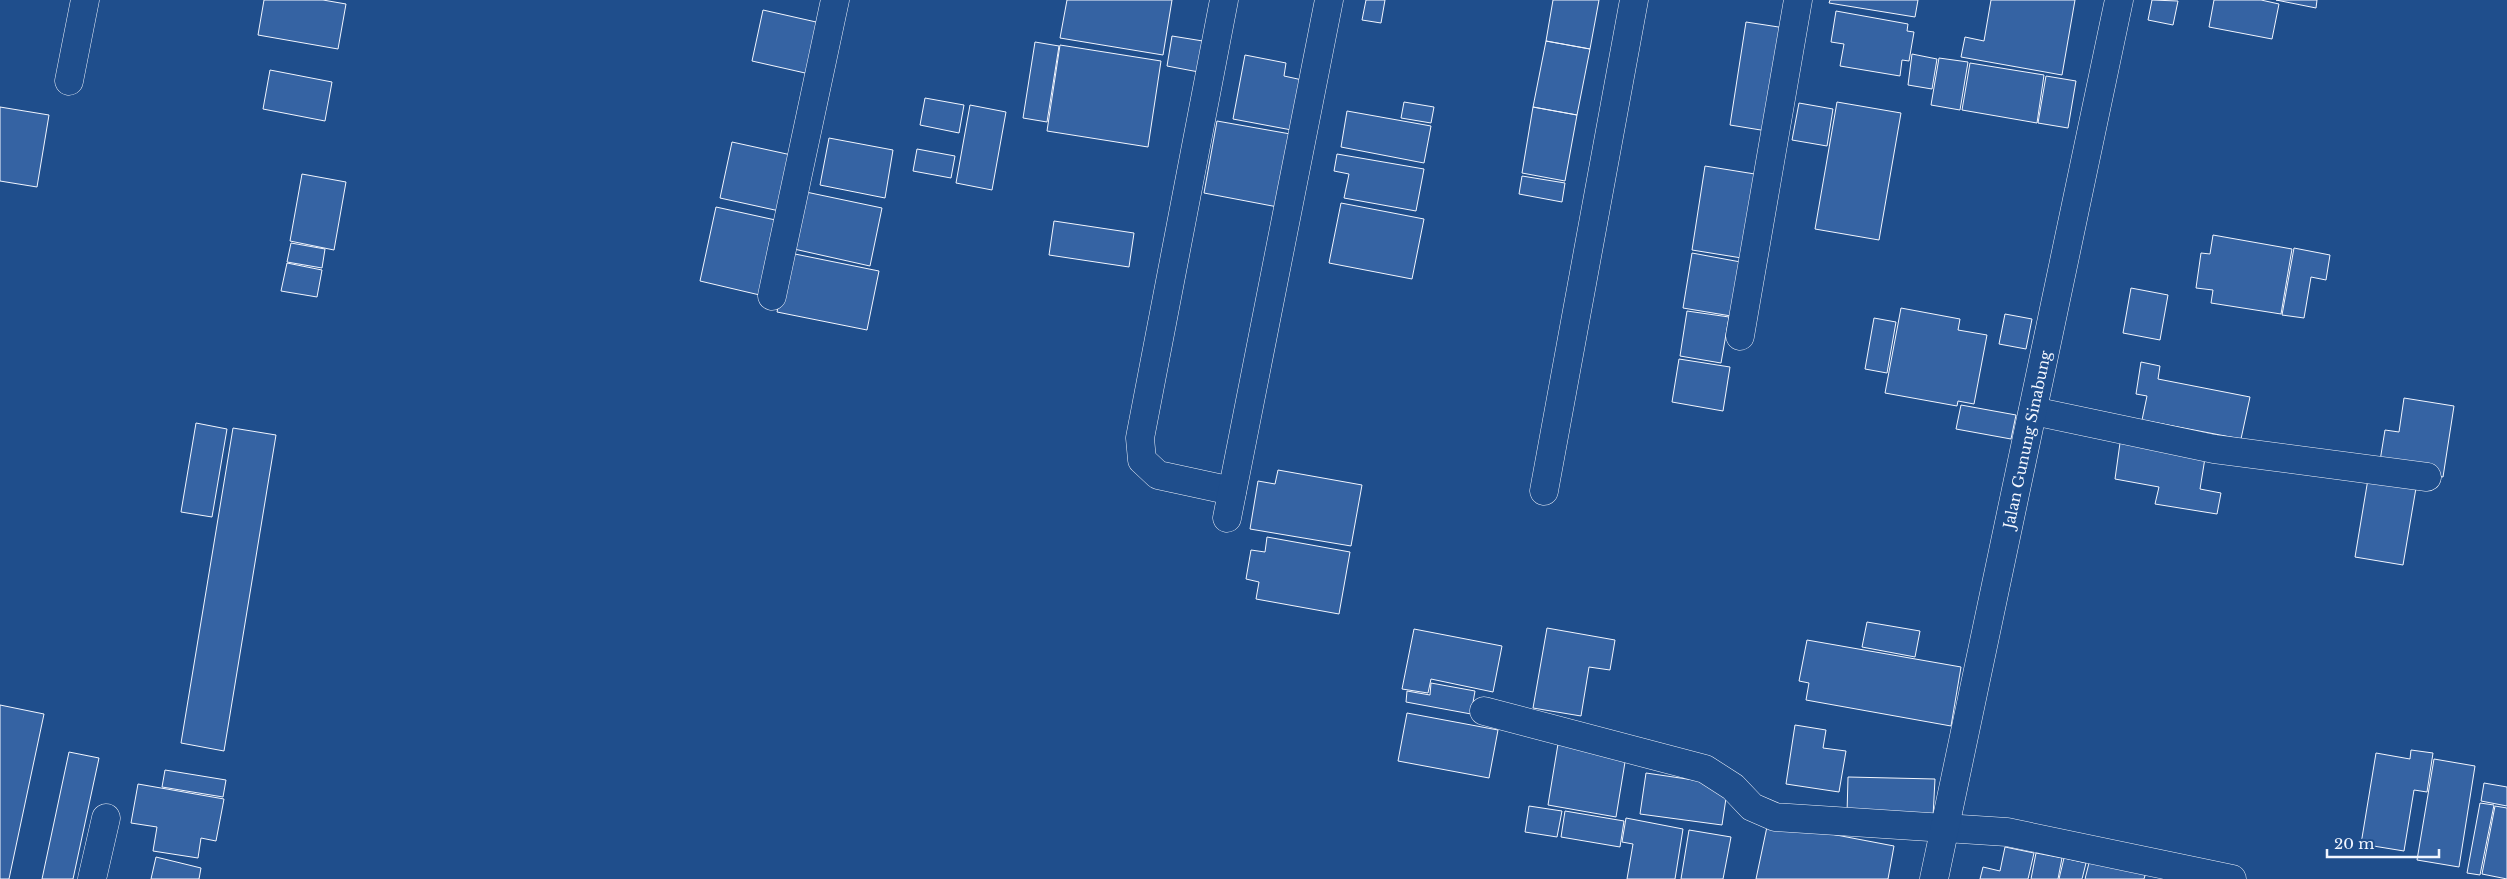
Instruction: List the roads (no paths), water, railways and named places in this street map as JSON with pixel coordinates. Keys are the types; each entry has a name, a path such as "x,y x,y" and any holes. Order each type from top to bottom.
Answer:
{"street":[{"path":"69,81 85,0"},
{"path":"772,296 835,0"},
{"path":"1224,0 1140,438 1142,460 1158,475 1232,491"},
{"path":"1227,518 1329,0"},
{"path":"1544,491 1634,0"},
{"path":"1740,336 1798,0"},
{"name":"Jalan Gunung Sinabung","path":"1934,879 2119,0"},
{"path":"2033,411 2214,449 2427,477"},
{"path":"1484,710 1698,767 1721,778 1752,807 1775,817 2007,832 2232,879"},
{"path":"92,879 106,818"}]}
